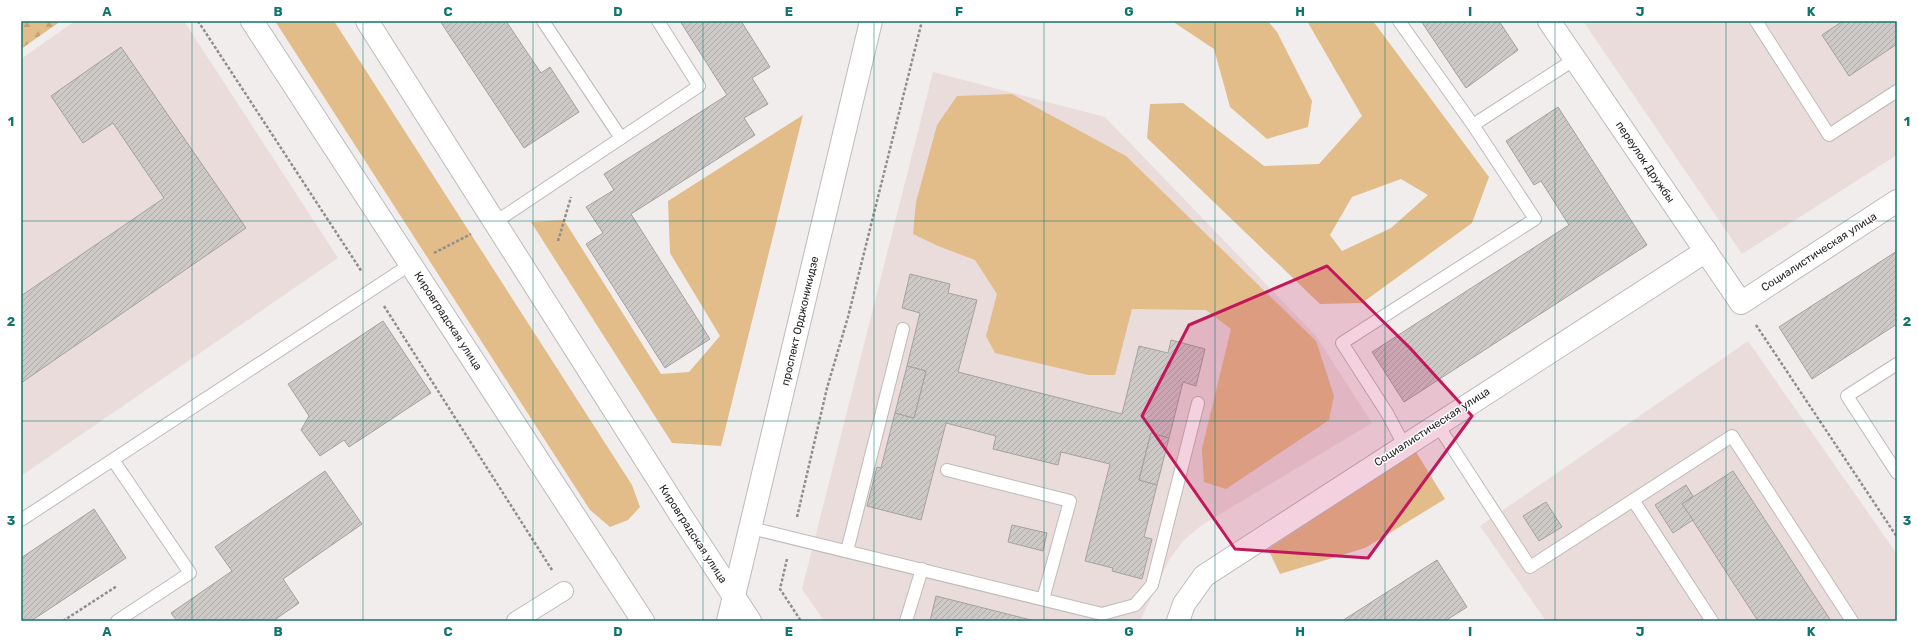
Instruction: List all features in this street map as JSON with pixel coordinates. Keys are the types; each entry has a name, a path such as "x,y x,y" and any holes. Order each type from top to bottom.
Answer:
{"street":[{"name":"Кировградская улица","path":"252,21 643,621"},
{"name":"Кировградская улица","path":"367,21 494,223 750,621"},
{"name":"проспект Орджоникидзе","path":"728,621 871,21"},
{"name":"переулок Дружбы","path":"1549,21 1741,303"},
{"name":"Социалистическая улица","path":"1741,303 1897,201"},
{"name":"Социалистическая улица","path":"1178,621 1184,604 1204,576 1404,445 1706,251"},
{"path":"516,621 564,590"}],"lane":[{"path":"544,21 621,138"},
{"path":"494,223 699,86 658,21"},
{"path":"1399,21 1473,125 1535,219 1342,343 1387,413 1404,445"},
{"path":"1756,21 1829,134 1897,91"},
{"path":"1473,125 1575,59"},
{"path":"21,520 411,264"},
{"path":"847,551 903,329"},
{"path":"1897,364 1847,396 1897,473"},
{"path":"751,528 1102,614 1136,605 1152,585 1198,403"},
{"path":"1437,424 1530,567 1732,436 1852,621"},
{"path":"113,460 190,573 117,621"},
{"path":"947,470 1070,501 1043,599"},
{"path":"1633,500 1712,621"},
{"path":"906,621 922,569"}],"path":[{"path":"801,621 780,589 827,388 848,317 922,21"},
{"path":"558,241 580,166"},
{"path":"411,264 494,223"},
{"path":"1741,303 1897,537"},
{"path":"63,621 116,586"}],"highlighted area":[{"path":"1327,266 1410,348 1472,416 1368,558 1235,549 1142,416 1189,325"}],"shaded area":[{"path":"75,21 184,21 338,258 21,476 21,59"},
{"path":"1583,21 1897,21 1897,155 1742,254"},
{"path":"933,72 1105,117 1316,336 1372,423 1202,525 1183,541 1169,560 1140,621 824,621 802,589"},
{"path":"1748,341 1897,554 1897,621 1546,621 1480,526"}],"green space":[{"path":"21,21 61,21 21,49"},
{"path":"275,21 334,21 632,485 640,507 628,520 610,527 590,510"},
{"path":"1172,21 1268,21 1277,32 1312,101 1308,127 1267,139 1230,107 1214,49"},
{"path":"1307,21 1373,21 1489,177 1472,223 1362,303 1320,304 1147,138 1150,104 1183,103 1264,166 1319,164 1362,116","holes":["1401,179 1428,195 1391,228 1342,251 1330,235 1352,197"]},
{"path":"1012,94 1126,156 1316,341 1334,396 1329,420 1226,489 1204,482 1202,449 1231,329 1206,310 1132,309 1115,375 1088,375 995,353 986,336 997,294 975,260 938,246 913,234 916,202 937,125 957,96"},
{"path":"803,115 721,446 672,443 531,222 564,220 661,374 689,372 720,336 670,253 668,201"},
{"path":"1416,452 1445,499 1365,548 1280,574 1268,549"}],"building":[{"path":"440,21 506,21 541,73 550,67 579,112 524,148"},
{"path":"680,21 741,21 770,67 752,78 768,104 744,118 755,135 631,214 710,339 665,368 586,244 603,233 586,207 614,190 604,174 727,95"},
{"path":"1421,21 1499,21 1518,50 1466,88"},
{"path":"1843,21 1897,21 1897,44 1849,76 1822,35"},
{"path":"121,47 246,228 21,383 21,296 164,198 113,123 83,143 51,96"},
{"path":"1558,107 1647,245 1404,402 1372,352 1569,225 1541,181 1534,185 1506,141"},
{"path":"1897,251 1897,324 1812,379 1779,327"},
{"path":"910,274 950,284 948,293 977,300 958,372 1122,414 1139,346 1168,353 1171,340 1205,349 1196,386 1183,382 1169,438 1151,433 1139,480 1157,485 1144,537 1152,539 1142,579 1112,571 1113,568 1085,561 1110,464 1061,452 1058,465 993,449 996,436 946,423 921,520 867,506 877,467 881,468 895,413 914,418 926,371 907,366 920,313 902,308"},
{"path":"383,321 431,393 349,447 344,440 320,456 301,430 309,416 288,384"},
{"path":"907,366 926,371 914,418 895,413"},
{"path":"1151,433 1169,438 1157,485 1139,480"},
{"path":"325,471 362,524 283,579 299,603 273,621 177,621 171,613 232,571 215,547"},
{"path":"1733,471 1831,621 1758,621 1682,504"},
{"path":"1686,485 1693,496 1682,504 1693,520 1673,533 1655,505"},
{"path":"1546,502 1562,527 1539,541 1523,516"},
{"path":"94,509 126,558 31,621 21,621 21,558"},
{"path":"1012,525 1047,533 1043,551 1008,542"},
{"path":"1437,560 1467,607 1445,621 1342,621"},
{"path":"936,596 1035,621 930,621"}]}
